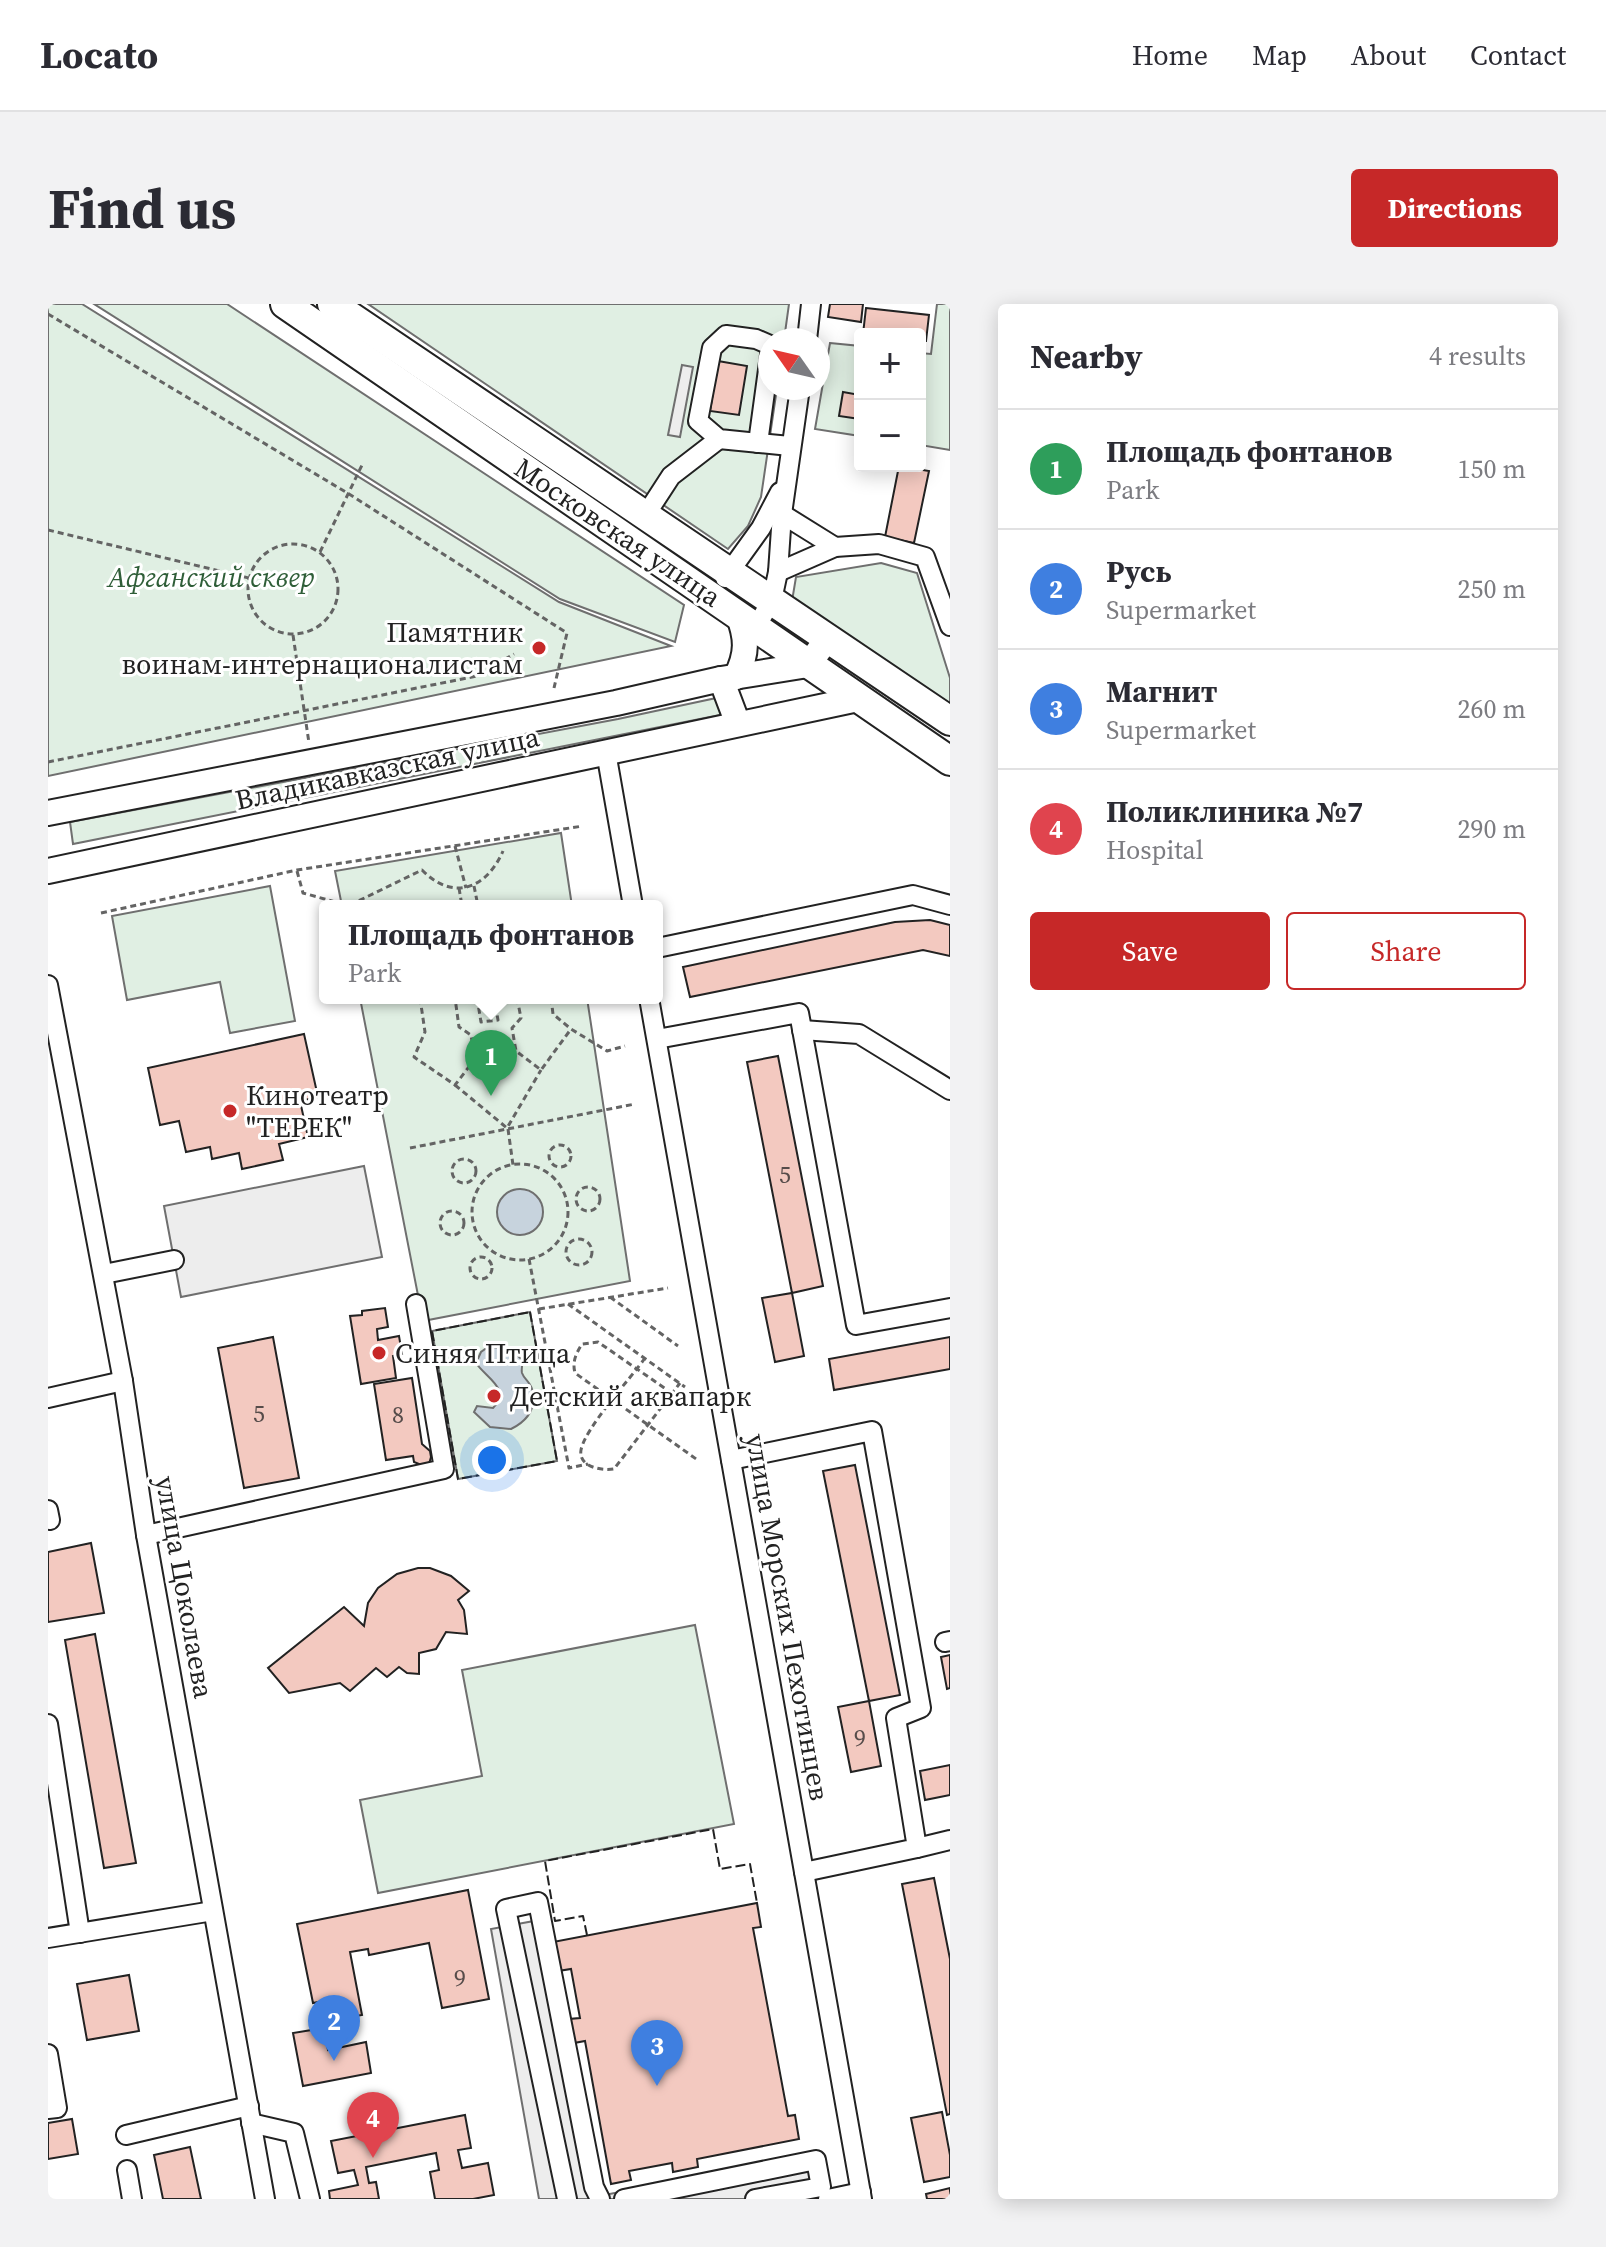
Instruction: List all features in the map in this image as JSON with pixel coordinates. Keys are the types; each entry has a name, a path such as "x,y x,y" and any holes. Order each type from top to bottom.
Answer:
{"highway":[{"name":"Московская улица","path":"285,304 950,761"},
{"name":"Московская улица","path":"332,304 950,721"}],"main road":[{"path":"738,724 729,678 744,662 747,642 739,615"},
{"path":"808,665 828,638"},
{"name":"Владикавказская улица","path":"48,813 808,665"},
{"name":"Владикавказская улица","path":"48,871 858,699"}],"street":[{"path":"808,328 811,304"},
{"path":"758,340 726,335 712,348 698,421 719,439 790,446"},
{"path":"758,443 764,400"},
{"path":"786,479 761,528 728,571 722,585 739,615 772,600 798,400"},
{"path":"645,516 671,476 719,439"},
{"path":"782,514 835,547"},
{"path":"778,572 835,547 879,544 925,557 949,620"},
{"path":"606,752 632,900"},
{"path":"663,947 913,895 950,905"},
{"name":"улица Цоколаева","path":"48,985 104,1274 146,1535 265,2199"},
{"name":"улица Морских Пехотинцев","path":"650,1004 862,2196"},
{"path":"657,1039 799,1013 856,1325 950,1308"},
{"path":"802,1030 859,1034 950,1090"},
{"path":"104,1274 174,1260"},
{"path":"146,1535 444,1469 416,1304"},
{"path":"48,1398 123,1381"},
{"path":"731,1460 872,1431 921,1708 896,1718 917,1848"},
{"path":"48,1724 57,1850 80,1933"},
{"path":"804,1872 950,1840"},
{"path":"567,2199 506,1909 538,1902 594,2187 600,2199"},
{"path":"48,1938 213,1911"},
{"path":"48,2054 57,2108 48,2109"},
{"path":"126,2135 250,2114 294,2133 310,2199"},
{"path":"624,2199 816,2160 824,2195"},
{"path":"127,2170 132,2199"},
{"path":"755,2199 862,2196"}],"path":[{"path":"48,314 349,494 567,633 554,688"},
{"path":"320,552 363,463"},
{"path":"48,530 249,578"},
{"path":"283,544 303,544 325,555 337,573 339,596 330,616 314,630 293,635 270,628 256,616 249,602 249,578 256,562 268,551 283,544"},
{"path":"293,635 309,745"},
{"path":"48,760 477,676 514,654"},
{"path":"101,913 297,870 583,826"},
{"path":"455,845 466,888"},
{"path":"362,900 422,870 434,881 466,888 490,873 503,851"},
{"path":"297,870 303,893 328,900"},
{"path":"474,885 477,900"},
{"path":"459,888 461,900"},
{"path":"421,1004 425,1032 414,1057 455,1085 507,1128"},
{"path":"455,1085 475,1059 471,1035 459,1027 456,1004"},
{"path":"478,1004 481,1022 498,1020 495,1004"},
{"path":"518,1004 521,1018 512,1028 516,1051 541,1070"},
{"path":"552,1004 553,1014 607,1051 625,1046"},
{"path":"513,1165 507,1128 541,1070 571,1029"},
{"path":"410,1148 635,1104"},
{"path":"557,1145 567,1147 571,1152 570,1162 563,1167 553,1165 550,1151 557,1145"},
{"path":"460,1160 471,1162 476,1170 474,1177 467,1183 456,1181 453,1166 460,1160"},
{"path":"513,1165 531,1165 547,1172 560,1184 567,1201 566,1226 551,1250 529,1259 512,1260 485,1245 476,1231 473,1218 475,1196 481,1183 492,1173 513,1165"},
{"path":"547,1172 553,1165"},
{"path":"474,1177 481,1183"},
{"path":"587,1187 595,1190 600,1198 595,1208 587,1211 579,1208 576,1200 577,1193 587,1187"},
{"path":"567,1201 576,1200"},
{"path":"450,1211 458,1212 464,1221 462,1230 454,1235 447,1234 440,1226 441,1217 450,1211"},
{"path":"464,1221 473,1218"},
{"path":"559,1240 568,1246"},
{"path":"575,1240 587,1242 592,1250 590,1259 578,1265 571,1262 567,1257 568,1246 575,1240"},
{"path":"488,1259 493,1251"},
{"path":"478,1257 488,1259 492,1267 490,1274 484,1279 474,1277 470,1272 471,1263 478,1257"},
{"path":"529,1259 569,1468 588,1464"},
{"path":"539,1309 668,1288"},
{"path":"609,1297 678,1346"},
{"path":"568,1304 685,1387"},
{"path":"689,1405 598,1342 582,1344 573,1364 575,1373 699,1461"},
{"path":"645,1358 588,1434 581,1449 588,1464 603,1470 614,1469 680,1383"}],"green space":[{"name":"Афганский сквер","path":"48,304 82,304 559,602 671,646 48,776"},
{"path":"94,304 227,304 684,605 675,642 560,599"},
{"path":"368,304 789,304 786,328 758,328 758,400 775,400 761,497 748,526 728,549"},
{"path":"937,304 950,304 950,450 926,446 926,354 931,354"},
{"path":"830,343 854,345 854,435 815,429 820,400 830,400"},
{"path":"881,563 917,573 950,678 950,705 792,601 796,577"},
{"path":"721,697 725,714 73,844 70,822"},
{"path":"561,833 571,900 341,900 335,871"},
{"path":"270,886 295,1021 230,1033 220,982 127,1000 112,916"},
{"path":"361,1004 588,1004 630,1281 423,1321"},
{"name":"Детский аквапарк","path":"530,1312 557,1461 458,1479 432,1331"},
{"path":"695,1625 734,1824 378,1893 360,1800 482,1776 462,1670"}],"shaded area":[{"path":"682,365 693,367 680,437 668,435"},
{"path":"364,1166 382,1257 181,1297 164,1206"},
{"path":"520,1189 536,1196 543,1212 536,1228 520,1235 504,1228 497,1212 504,1196"},
{"path":"488,1347 506,1350 520,1358 522,1373 532,1389 532,1408 522,1422 511,1429 490,1427 474,1412 477,1406 493,1408 500,1395 499,1389 476,1363 481,1352"},
{"path":"534,1921 589,2198 821,2153 829,2199 539,2199 491,1929"}],"building":[{"path":"830,304 863,304 861,322 828,317"},
{"path":"866,308 929,315 926,341 926,328 864,328"},
{"path":"718,361 747,366 739,415 710,411"},
{"path":"843,392 854,394 854,418 839,416"},
{"path":"929,471 914,543 885,537 898,472"},
{"path":"930,920 950,925 950,956 923,950 690,997 683,967 895,922"},
{"name":"Кинотеатр \"ТЕРЕК\"","path":"304,1034 318,1097 300,1101 308,1137 279,1144 283,1160 242,1169 239,1153 212,1159 210,1147 186,1152 179,1121 160,1125 148,1068"},
{"path":"778,1056 823,1286 792,1293 747,1062"},
{"path":"792,1293 804,1356 775,1362 762,1298"},
{"path":"385,1308 388,1327 377,1329 378,1340 399,1336 402,1354 393,1356 396,1378 361,1384 350,1316"},
{"path":"273,1337 299,1478 244,1488 218,1348"},
{"path":"950,1337 950,1369 834,1390 829,1359"},
{"path":"412,1378 422,1444 430,1451 431,1457 429,1464 424,1466 414,1462 413,1456 386,1460 374,1384"},
{"path":"855,1465 900,1695 869,1701 823,1471"},
{"path":"91,1543 104,1613 48,1622 48,1552"},
{"path":"430,1568 451,1576 469,1591 458,1600 464,1610 467,1634 446,1632 436,1649 419,1653 419,1674 407,1673 399,1667 387,1677 376,1668 350,1691 340,1683 289,1693 268,1668 344,1607 364,1626 368,1603 378,1588 397,1574"},
{"path":"95,1634 136,1863 104,1868 65,1640"},
{"path":"950,1655 950,1688 947,1689 941,1657"},
{"path":"869,1701 881,1766 851,1772 838,1707"},
{"path":"950,1765 950,1795 925,1800 920,1771"},
{"path":"934,1878 950,1959 950,2114 947,2115 902,1884"},
{"path":"468,1890 489,1999 442,2008 429,1943 369,1955 368,1949 350,1952 362,2015 328,2021 324,2001 313,2003 297,1924"},
{"path":"757,1903 761,1927 753,1928 788,2116 795,2115 799,2139 697,2159 698,2167 673,2172 672,2163 629,2171 631,2180 611,2184 585,2041 574,2043 569,2019 580,2018 571,1969 558,1971 553,1942"},
{"path":"129,1975 139,2031 87,2040 77,1984"},
{"path":"324,2028 328,2050 366,2042 371,2073 303,2086 293,2033"},
{"path":"942,2112 950,2155 950,2177 924,2182 911,2118"},
{"path":"465,2115 471,2148 458,2150 462,2168 488,2163 494,2195 473,2199 435,2199 430,2172 439,2170 436,2153 366,2167 369,2183 376,2182 379,2199 330,2199 329,2191 358,2185 354,2170 338,2173 331,2141"},
{"path":"72,2119 78,2154 48,2159 48,2123"},
{"path":"190,2147 201,2199 163,2199 154,2155"},
{"path":"950,2188 950,2199 927,2199 926,2194"}],"fence":[{"path":"530,1312 557,1461 458,1479 432,1331 530,1312"},
{"path":"587,1935 583,1916 555,1921 545,1861 713,1829 720,1869 750,1864 757,1903"}],"place":[{"name":"Памятник воинам-интернационалистам","path":"539,648"},
{"name":"Площадь фонтанов","path":"491,1096"},
{"name":"Кинотеатр \"ТЕРЕК\"","path":"230,1111"},
{"name":"Синяя Птица","path":"379,1353"},
{"name":"Детский аквапарк","path":"494,1396"},
{"name":"Русь","path":"334,2061"},
{"name":"Магнит","path":"657,2086"},
{"name":"Поликлиника №7","path":"373,2158"}]}
